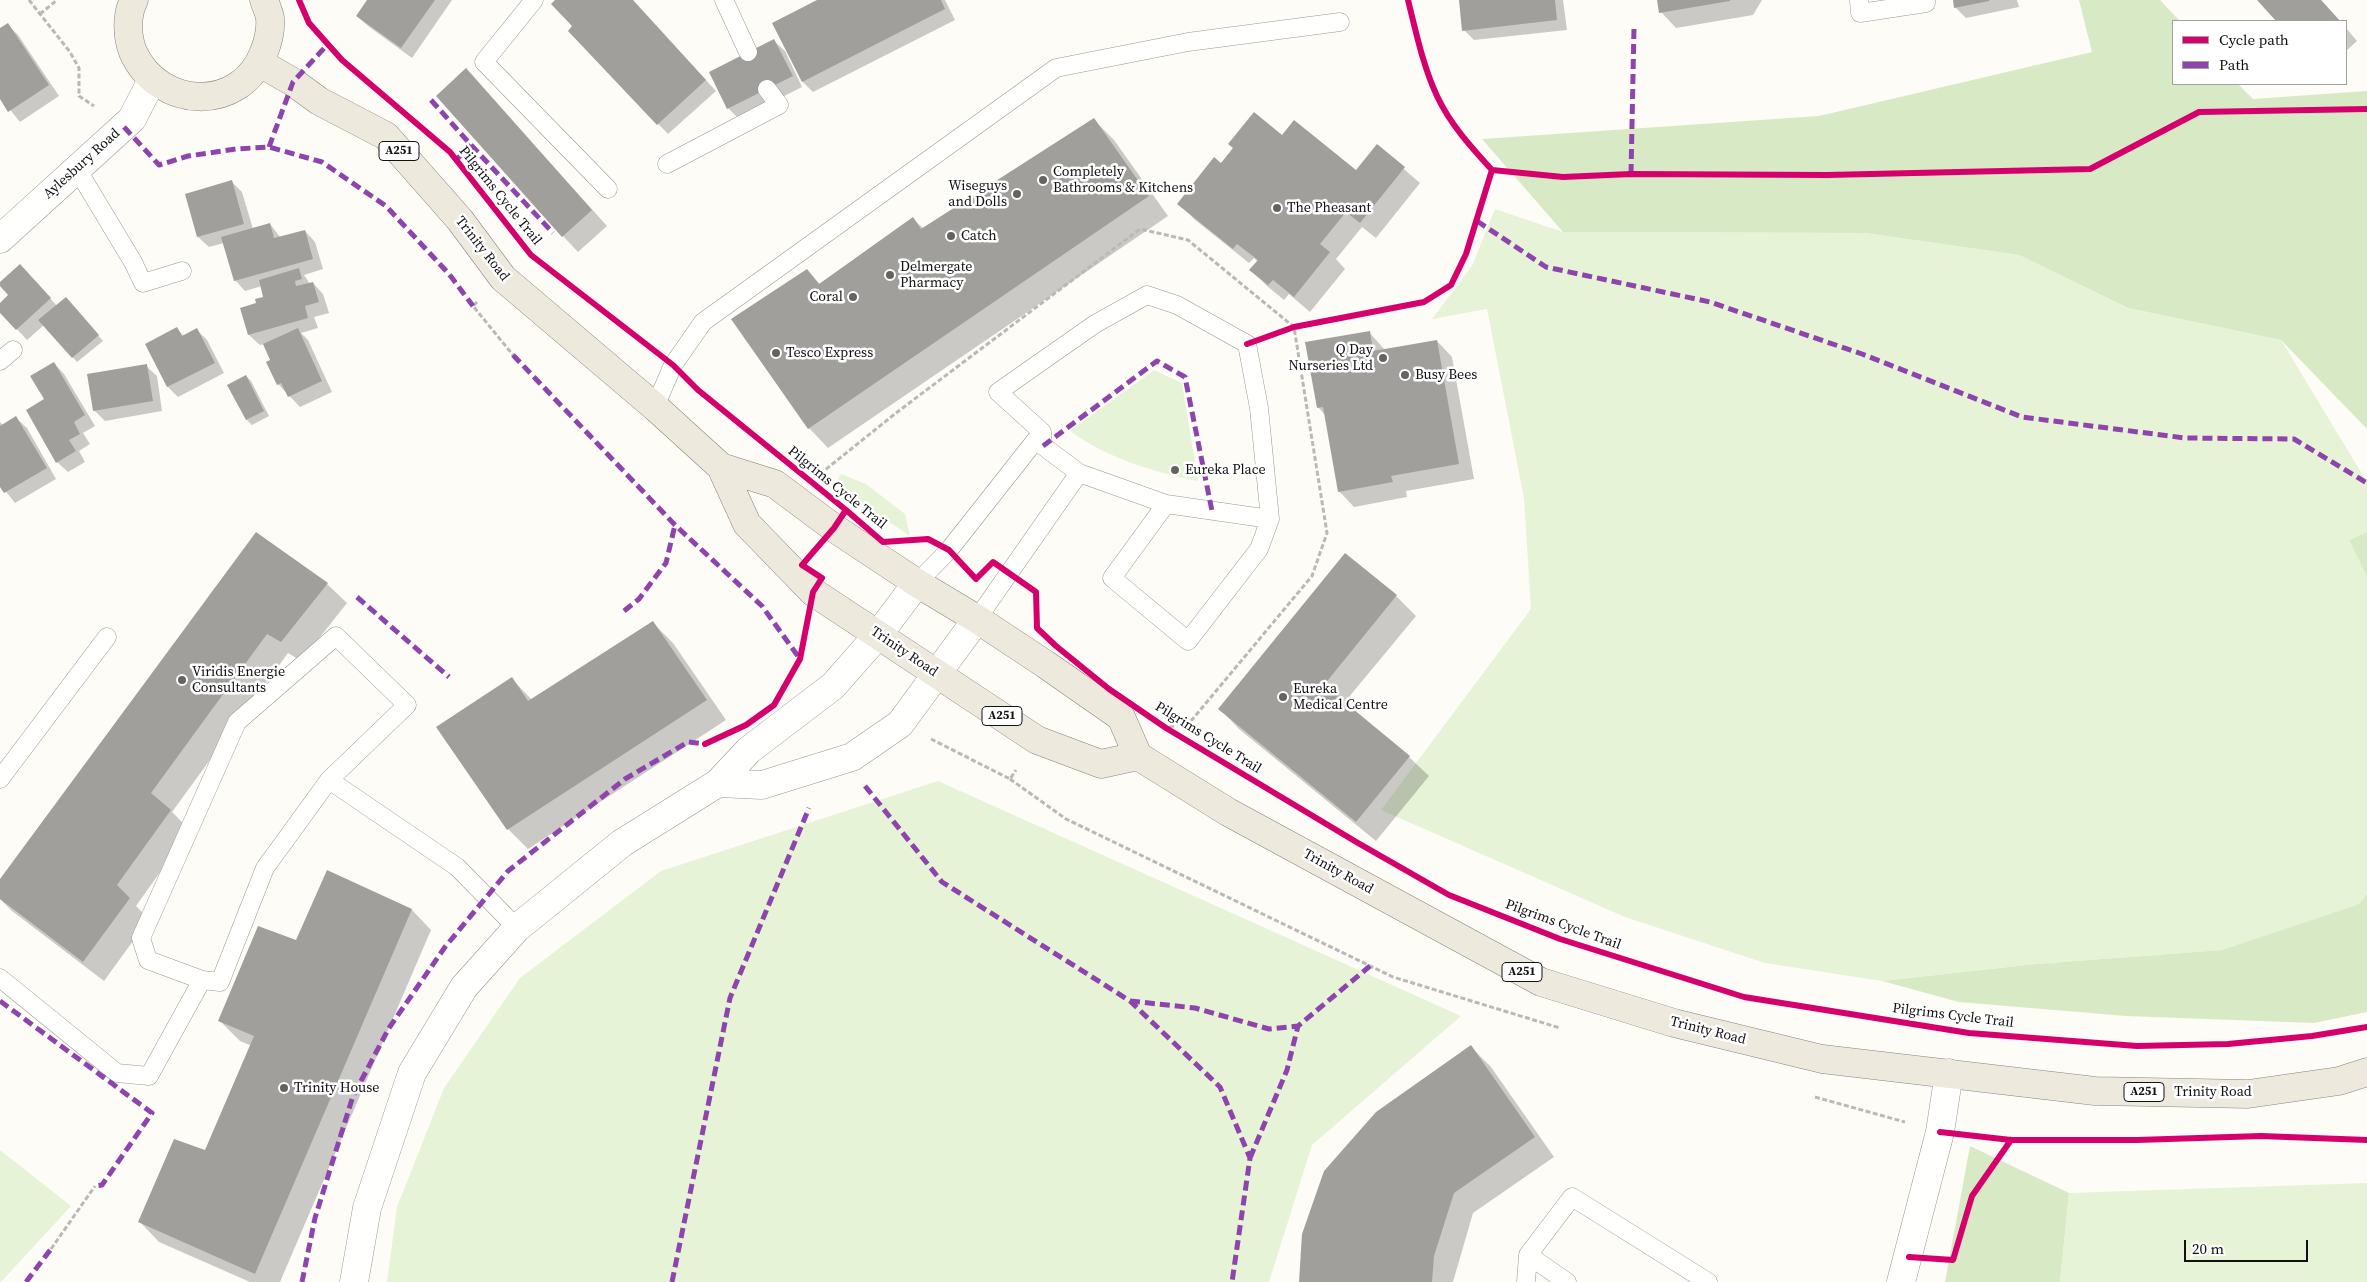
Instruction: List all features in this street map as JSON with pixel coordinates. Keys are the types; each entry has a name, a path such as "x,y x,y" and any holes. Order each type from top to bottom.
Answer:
{"main road":[{"path":"134,0 128,25 130,45 139,64 152,80 170,91 189,97 210,97 229,91 246,80 260,63 268,42 270,19 264,0"},
{"name":"Trinity Road","path":"260,63 293,82 319,101 386,136 460,220 503,278 721,467 747,524 813,592 1037,740 1101,764 1138,756"},
{"name":"Trinity Road","path":"721,467 775,484 834,528 977,619 1120,717 1138,756 1228,812 1540,982 1674,1023 1822,1059 2095,1091 2248,1094 2339,1081 2367,1072"},
{"name":"Trinity Road","path":"2339,1081 2367,1084"}],"street":[{"name":"Aylesbury Road","path":"0,238 132,119 152,80"},
{"path":"354,1282 367,1208 412,1073 464,987 517,928 622,843 718,783 749,750 833,686 878,635 917,582"},
{"path":"718,783 762,785 852,757 900,724 977,619"},
{"path":"1901,1282 1940,1132 1950,1073"}],"lane":[{"path":"534,0 484,62 608,189"},
{"path":"724,0 748,52"},
{"path":"1859,0 1860,13 1926,3 1926,0"},
{"path":"655,408 673,365 703,322 1056,68 1188,42 1340,22"},
{"path":"667,164 779,105 768,89"},
{"path":"77,168 133,262 143,283 182,271"},
{"path":"1166,504 1112,578 1188,640 1260,549 1270,519 1259,408 1247,344 1177,305 1147,296 1095,324 998,392 1042,432 1043,446 1079,473 1166,504 1270,519"},
{"path":"917,582 949,550 1042,432"},
{"path":"977,619 1079,473"},
{"path":"336,636 407,705 329,780 266,868 220,982 202,980 148,960 141,938 237,722 336,636"},
{"path":"0,779 106,637"},
{"path":"329,780 457,867 517,928"},
{"path":"0,978 117,1073 149,1076 202,980"},
{"path":"1526,1282 1528,1255 1572,1197 1708,1282"},
{"path":"1528,1255 1567,1282"}],"path":[{"path":"29,0 70,52 79,68 79,96 124,126"},
{"path":"40,14 57,0"},
{"path":"817,476 896,413 1140,229 1188,240 1294,327 1327,533 1312,576 1191,721 1166,728"},
{"path":"1247,344 1294,327 1303,326"},
{"path":"51,1249 95,1186"}],"green space":[{"path":"2079,0 2160,0 2179,20 2172,20 2172,85 2239,85 2253,99 2367,91 2367,429 2281,340 2128,308 2019,255 1865,233 1563,232 1482,139 1819,116 2092,52"},
{"path":"1495,209 1563,232 1865,233 2019,255 2128,308 2281,340 2367,482 2367,532 2349,540 2367,577 2367,894 2359,904 2222,950 2036,964 1882,981 1765,963 1625,917 1381,810 1531,609 1524,498 1487,309 1432,319 1472,266"},
{"path":"1154,370 1182,383 1198,481 1131,463 1099,449 1070,431"},
{"path":"841,474 866,484 905,514 910,536 835,485"},
{"path":"2367,532 2367,577 2349,540"},
{"path":"938,781 1461,1016 1312,1145 1269,1282 387,1282 397,1207 444,1088 520,978 661,871"},
{"path":"2367,894 2367,1012 2314,1023 2126,1016 1959,1002 1882,981 2036,964 2222,950 2359,904"},
{"path":"1970,1146 2069,1193 2060,1282 1945,1282"},
{"path":"0,1150 71,1206 1,1282 0,1282"},
{"path":"2367,1183 2367,1282 2060,1282 2069,1193"}],"building":[{"path":"367,0 435,0 401,48 356,16"},
{"path":"555,0 633,0 706,80 657,125 568,31 572,26 551,4"},
{"path":"817,0 941,0 945,9 802,82 772,23"},
{"path":"1459,0 1555,0 1557,20 1462,31"},
{"path":"1657,0 1730,0 1730,1 1659,13"},
{"path":"1953,0 1989,0 1989,1 1954,8"},
{"path":"2257,0 2321,0 2339,20 2275,20"},
{"path":"8,23 49,85 8,112 0,99 0,28"},
{"path":"774,39 793,76 727,109 709,72"},
{"path":"466,68 592,210 562,237 436,96"},
{"name":"The Pheasant","path":"1254,112 1282,135 1294,120 1356,170 1377,144 1405,167 1360,223 1346,212 1320,244 1330,252 1294,297 1273,280 1268,285 1249,270 1258,260 1237,244 1233,249 1177,204 1214,157 1221,163 1233,148 1228,144"},
{"path":"1094,118 1149,196 808,429 731,319 807,269 819,284 913,217 921,229"},
{"path":"232,180 244,224 197,237 185,194"},
{"path":"270,223 274,238 305,230 313,259 234,281 221,237"},
{"path":"20,264 51,298 16,330 0,313 0,303 8,295 0,286 0,282"},
{"path":"299,268 302,279 295,281 296,286 313,282 319,302 305,306 308,318 248,335 240,308 256,303 255,299 263,297 259,280"},
{"path":"66,297 99,335 72,358 38,320"},
{"path":"177,327 182,336 197,328 215,363 167,387 145,344"},
{"path":"298,328 322,381 288,397 281,383 277,385 266,362 270,360 263,344"},
{"path":"1370,331 1373,351 1437,340 1459,464 1391,476 1393,482 1338,492 1323,407 1317,408 1305,342"},
{"path":"54,362 85,415 74,422 80,434 69,440 76,451 56,463 26,410 44,399 30,376"},
{"path":"147,364 153,401 93,411 87,374"},
{"path":"246,375 264,411 246,420 227,385"},
{"path":"16,416 47,468 4,493 0,487 0,426"},
{"path":"256,532 328,583 281,642 267,634 151,793 171,810 117,885 130,898 83,962 0,899 0,879"},
{"name":"Eureka Medical Centre","path":"1345,553 1397,595 1324,685 1410,756 1356,822 1218,709"},
{"path":"653,621 707,700 507,830 436,727 512,677 528,701"},
{"name":"Trinity House","path":"327,870 412,909 255,1274 138,1222 174,1139 205,1150 254,1036 218,1021 258,926 296,940"},
{"path":"1471,1045 1535,1137 1454,1193 1434,1256 1432,1282 1299,1282 1302,1234 1324,1171 1376,1112"}],"marked path":[{"path":"1631,174 1634,27"},
{"path":"269,147 293,82 328,44"},
{"path":"431,100 471,145 456,160"},
{"path":"124,127 159,165 188,156 236,149 269,147 322,162 386,206 449,274 473,306"},
{"path":"471,145 553,233"},
{"path":"1477,221 1546,267 1710,302 1862,354 2022,417 2185,438 2294,439 2367,483"},
{"path":"513,355 675,525 762,606 800,659"},
{"path":"1043,446 1157,361 1185,377 1212,511"},
{"path":"624,611 639,599 666,563 675,525"},
{"path":"357,597 449,677"},
{"path":"302,1282 315,1218 353,1096 389,1028 445,947 508,871 625,779 688,742 705,744"},
{"path":"865,786 942,882 1130,1001 1220,1087 1250,1158 1232,1282"},
{"path":"672,1282 730,998 809,808"},
{"path":"1250,1158 1287,1070 1298,1026 1370,966"},
{"path":"0,1001 152,1113 102,1185 95,1186"},
{"path":"1130,1001 1195,1008 1269,1029 1298,1026"},
{"path":"26,1282 51,1249"}],"cycle path":[{"name":"Pilgrims Cycle Trail","path":"299,0 309,23 342,60 450,152 531,255 673,365 698,390 883,542 928,539 949,550 976,579 993,562 1036,592 1037,628 1109,689 1166,728 1449,895 1560,939 1744,997 1969,1033 2137,1046 2228,1044 2312,1036 2367,1027"},
{"path":"1408,0 1424,61 1437,96 1455,126 1492,170 1563,177 1631,174 1827,175 2090,169 2199,112 2367,109"},
{"path":"1247,344 1294,327 1424,302 1451,285 1466,254 1492,170"},
{"name":"Pilgrims Cycle Trail","path":"705,744 746,725 774,705 800,659 813,592 822,578 802,565 834,528 846,510"},
{"path":"1940,1132 2011,1140 2137,1140 2261,1136 2367,1140"},
{"path":"1909,1257 1953,1260 1972,1196 2011,1140"}],"place":[{"name":"Completely Bathrooms & Kitchens","path":"1043,180"},
{"name":"Wiseguys and Dolls","path":"1017,194"},
{"name":"The Pheasant","path":"1277,208"},
{"name":"Catch","path":"951,236"},
{"name":"Delmergate Pharmacy","path":"890,275"},
{"name":"Coral","path":"853,297"},
{"name":"Tesco Express","path":"776,353"},
{"name":"Q Day Nurseries Ltd","path":"1383,358"},
{"name":"Busy Bees","path":"1405,375"},
{"name":"Eureka Place","path":"1175,470"},
{"name":"Viridis Energie Consultants","path":"182,680"},
{"name":"Eureka Medical Centre","path":"1283,697"},
{"name":"Trinity House","path":"284,1088"}]}
